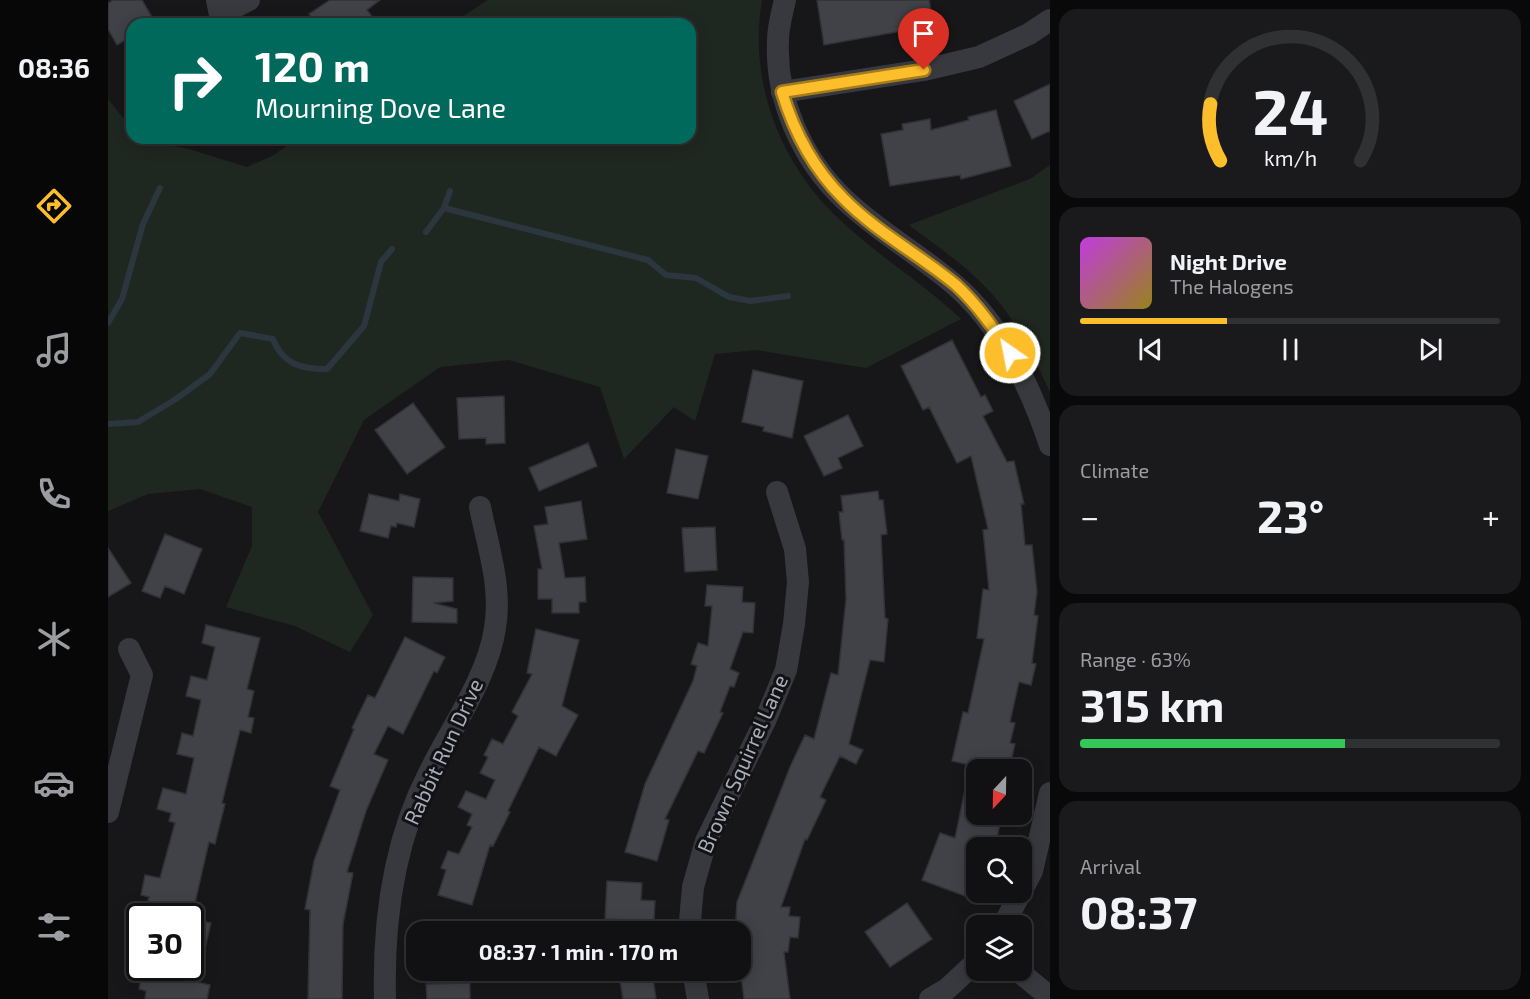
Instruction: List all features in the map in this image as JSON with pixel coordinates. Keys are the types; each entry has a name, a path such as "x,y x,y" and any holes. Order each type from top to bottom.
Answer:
{"street":[{"path":"217,0 220,15 249,0"},
{"path":"784,0 778,40 782,92 789,116 814,164 844,199 956,286 988,320 1010,353 1050,445"},
{"path":"782,92 924,70 980,57 1029,34 1050,20"},
{"name":"Brown Squirrel Lane","path":"690,921 693,886 706,841 765,721 786,670 798,582 795,549 777,492"},
{"name":"Rabbit Run Drive","path":"385,999 384,957 388,907 398,857 412,812 427,775 482,672 492,645 498,592 480,507"},
{"path":"108,812 142,675 129,649"},
{"path":"1009,915 1032,871 1050,793"},
{"path":"930,999 947,989 966,971"},
{"path":"695,981 698,999"},
{"path":"1030,981 1050,997"}],"shaded area":[{"path":"488,0 762,0 759,31 760,61 765,91 773,120 801,174 840,220 961,319 866,368 756,350 715,354 695,421 674,407 624,459 600,387 509,360 440,367 364,420 318,512 373,615 350,652 295,626 226,607 252,546 252,507 200,489 148,494 108,511 108,99 126,122 126,144 163,144 189,149 247,167 274,155 289,144 696,144 696,18 460,18"},
{"path":"1050,165 1050,392 1020,333 988,289 967,269 909,225 1030,179"}],"building":[{"path":"113,0 142,0 152,18 126,18 126,40 117,45 108,29 108,3"},
{"path":"330,0 380,0 367,10 373,18 312,18 309,14"},
{"path":"817,0 929,0 933,20 907,25 908,30 824,45"},
{"path":"1050,84 1050,131 1032,139 1014,101"},
{"path":"996,110 1011,166 961,179 960,175 890,186 881,134 903,130 902,124 930,119 931,130"},
{"path":"952,340 981,397 985,395 993,411 983,416 1007,462 1014,461 1024,504 1021,504 1025,545 1032,545 1037,592 1034,615 1038,616 1032,663 1036,664 1031,685 1019,682 1010,722 1015,723 1010,743 1015,744 1012,759 966,759 966,764 952,761 963,712 968,713 984,639 977,638 983,589 989,590 983,530 988,529 971,456 957,463 929,407 923,410 901,366"},
{"path":"753,370 803,381 792,438 763,431 764,427 742,422"},
{"path":"504,396 505,443 486,444 486,438 459,439 457,398"},
{"path":"413,403 445,447 407,474 375,430"},
{"path":"848,415 863,446 838,458 842,468 824,476 804,436"},
{"path":"588,443 597,466 539,491 529,468"},
{"path":"676,449 708,456 698,499 667,493"},
{"path":"878,491 879,500 883,500 887,534 881,535 885,618 888,619 884,662 870,660 849,744 863,750 856,764 840,756 820,797 826,800 807,840 805,839 781,907 790,907 789,916 800,917 798,938 790,937 788,952 784,952 790,999 744,999 742,981 751,981 751,921 736,921 737,902 790,767 805,735 814,739 831,673 838,675 846,599 844,540 842,540 839,512 843,512 841,496"},
{"path":"369,494 399,501 400,494 420,499 414,527 397,523 396,527 391,526 388,538 360,531"},
{"path":"581,501 587,539 559,543 565,578 585,577 586,602 579,602 579,613 552,613 552,599 538,599 538,569 542,569 534,526 548,524 545,507"},
{"path":"715,527 717,570 685,572 682,528"},
{"path":"165,534 202,549 184,594 165,586 160,598 142,591"},
{"path":"108,548 131,583 108,597"},
{"path":"413,577 453,578 453,601 434,603 457,609 457,623 412,622"},
{"path":"707,585 743,587 742,602 755,603 753,633 743,632 730,669 739,673 734,687 730,686 720,712 723,713 704,753 698,751 665,819 669,820 657,861 625,852 645,784 693,681 697,666 691,664 698,643 708,646 712,606 705,606"},
{"path":"206,625 260,638 247,689 254,691 248,717 254,718 251,733 240,730 222,803 225,804 215,844 209,842 195,903 147,903 149,897 141,895 145,875 160,878 175,823 169,821 171,813 157,809 163,788 186,794 194,758 177,754 182,733 193,736 201,700 186,696 191,676 207,680 215,647 202,643"},
{"path":"536,629 579,640 562,706 578,715 556,756 539,747 493,846 490,845 472,905 438,895 446,870 441,868 448,851 459,854 472,827 467,825 472,814 458,807 466,791 486,799 495,780 480,773 488,757 484,755 492,739 503,744 518,716 512,712 532,674 527,673"},
{"path":"405,637 445,657 437,673 434,671 403,734 388,726 374,754 388,760 366,811 347,872 353,873 343,924 342,999 308,999 310,910 305,909 314,861 340,790 330,786 354,729 352,728 368,695 375,698"},
{"path":"966,784 966,825 1000,825 997,837 966,837 966,896 922,880 940,833 955,838"},
{"path":"607,881 642,883 641,900 655,901 654,921 605,919"},
{"path":"907,903 932,939 890,967 865,932"},
{"path":"204,921 211,923 204,952"},
{"path":"141,981 197,981 210,985 207,999 145,999 146,991 139,989"},
{"path":"620,981 654,981 656,999 623,999"},
{"path":"470,983 470,999 427,999 426,984"}],"waterway":[{"path":"108,323 122,299 143,224 160,188"},
{"path":"426,232 444,208 450,191"},
{"path":"444,208 648,260 666,275 696,278 729,297 750,301 788,296"},
{"path":"108,424 138,422 176,399 210,374 240,333 273,339 282,355 294,364 327,369 364,326 381,262 392,249"}],"route":[{"path":"924,70 782,92 789,116 814,164 844,199 956,286 988,320 1010,353"}]}
